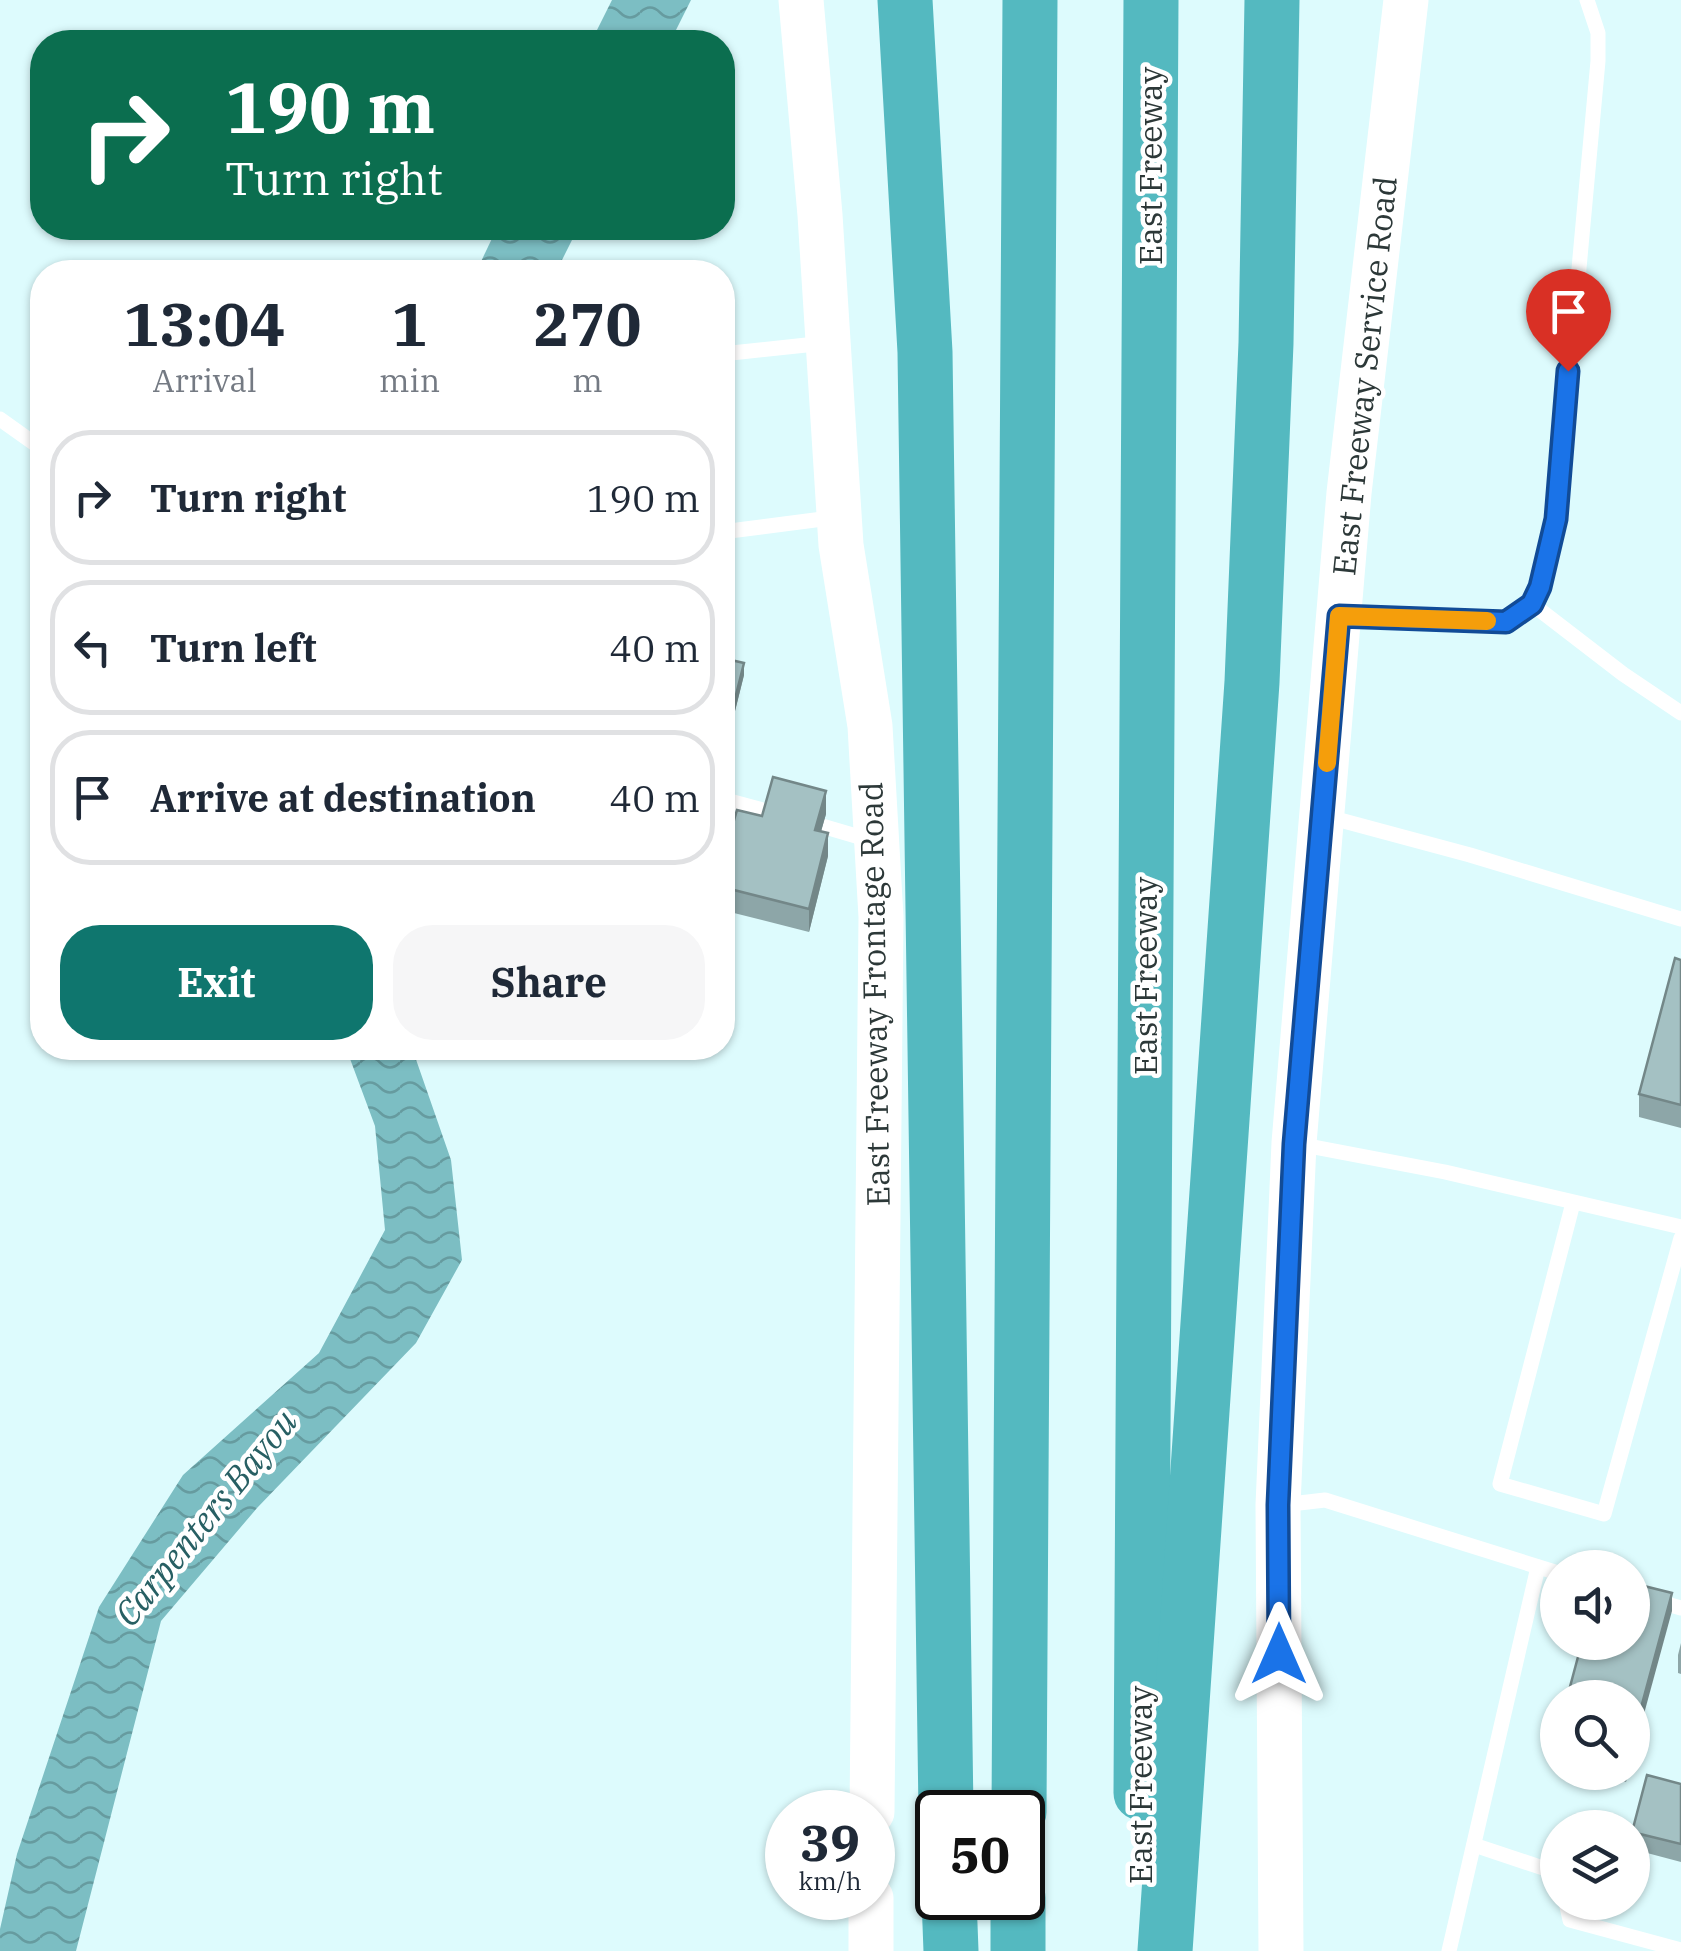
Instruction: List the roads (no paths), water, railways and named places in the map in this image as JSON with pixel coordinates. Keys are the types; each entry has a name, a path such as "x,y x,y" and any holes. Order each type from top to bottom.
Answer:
{"highway":[{"path":"902,0 914,122 925,352 946,1790"},
{"path":"1019,1790 1030,0"},
{"name":"East Freeway","path":"1140,1951 1151,0"},
{"path":"1166,1951 1252,682 1265,380 1272,0"},
{"path":"950,1920 952,1951"},
{"path":"1018,1920 1018,1951"}],"main road":[{"name":"East Freeway Service Road","path":"1281,1951 1278,1505 1294,1144 1349,493 1406,0"},
{"name":"East Freeway Frontage Road","path":"803,20 840,517 870,726 881,917 872,1790"},
{"path":"870,1951 871,1920"}],"lane":[{"path":"1339,616 1506,622 1532,604 1540,587 1556,519 1598,61 1598,33 1587,0"},
{"path":"735,353 829,342"},
{"path":"0,419 30,440"},
{"path":"735,530 840,517"},
{"path":"1532,604 1681,713"},
{"path":"735,803 770,812"},
{"path":"1323,815 1681,918"},
{"path":"822,826 877,842"},
{"path":"1294,1144 1445,1172 1681,1226"},
{"path":"1573,1203 1500,1484 1604,1514 1681,1238"},
{"path":"1278,1505 1325,1500 1538,1567 1450,1951"},
{"path":"1650,1599 1681,1608"},
{"path":"1474,1844 1540,1867"},
{"path":"1570,1920 1681,1950"}],"water":[{"path":"612,0 691,0 676,30 597,30"},
{"path":"491,240 572,240 562,260 482,260"},
{"name":"Carpenters Bayou","path":"350,1060 416,1060 451,1160 462,1260 416,1343 257,1508 161,1621 76,1951 0,1951 0,1929 17,1854 99,1607 183,1475 319,1353 385,1230 375,1126"}]}
